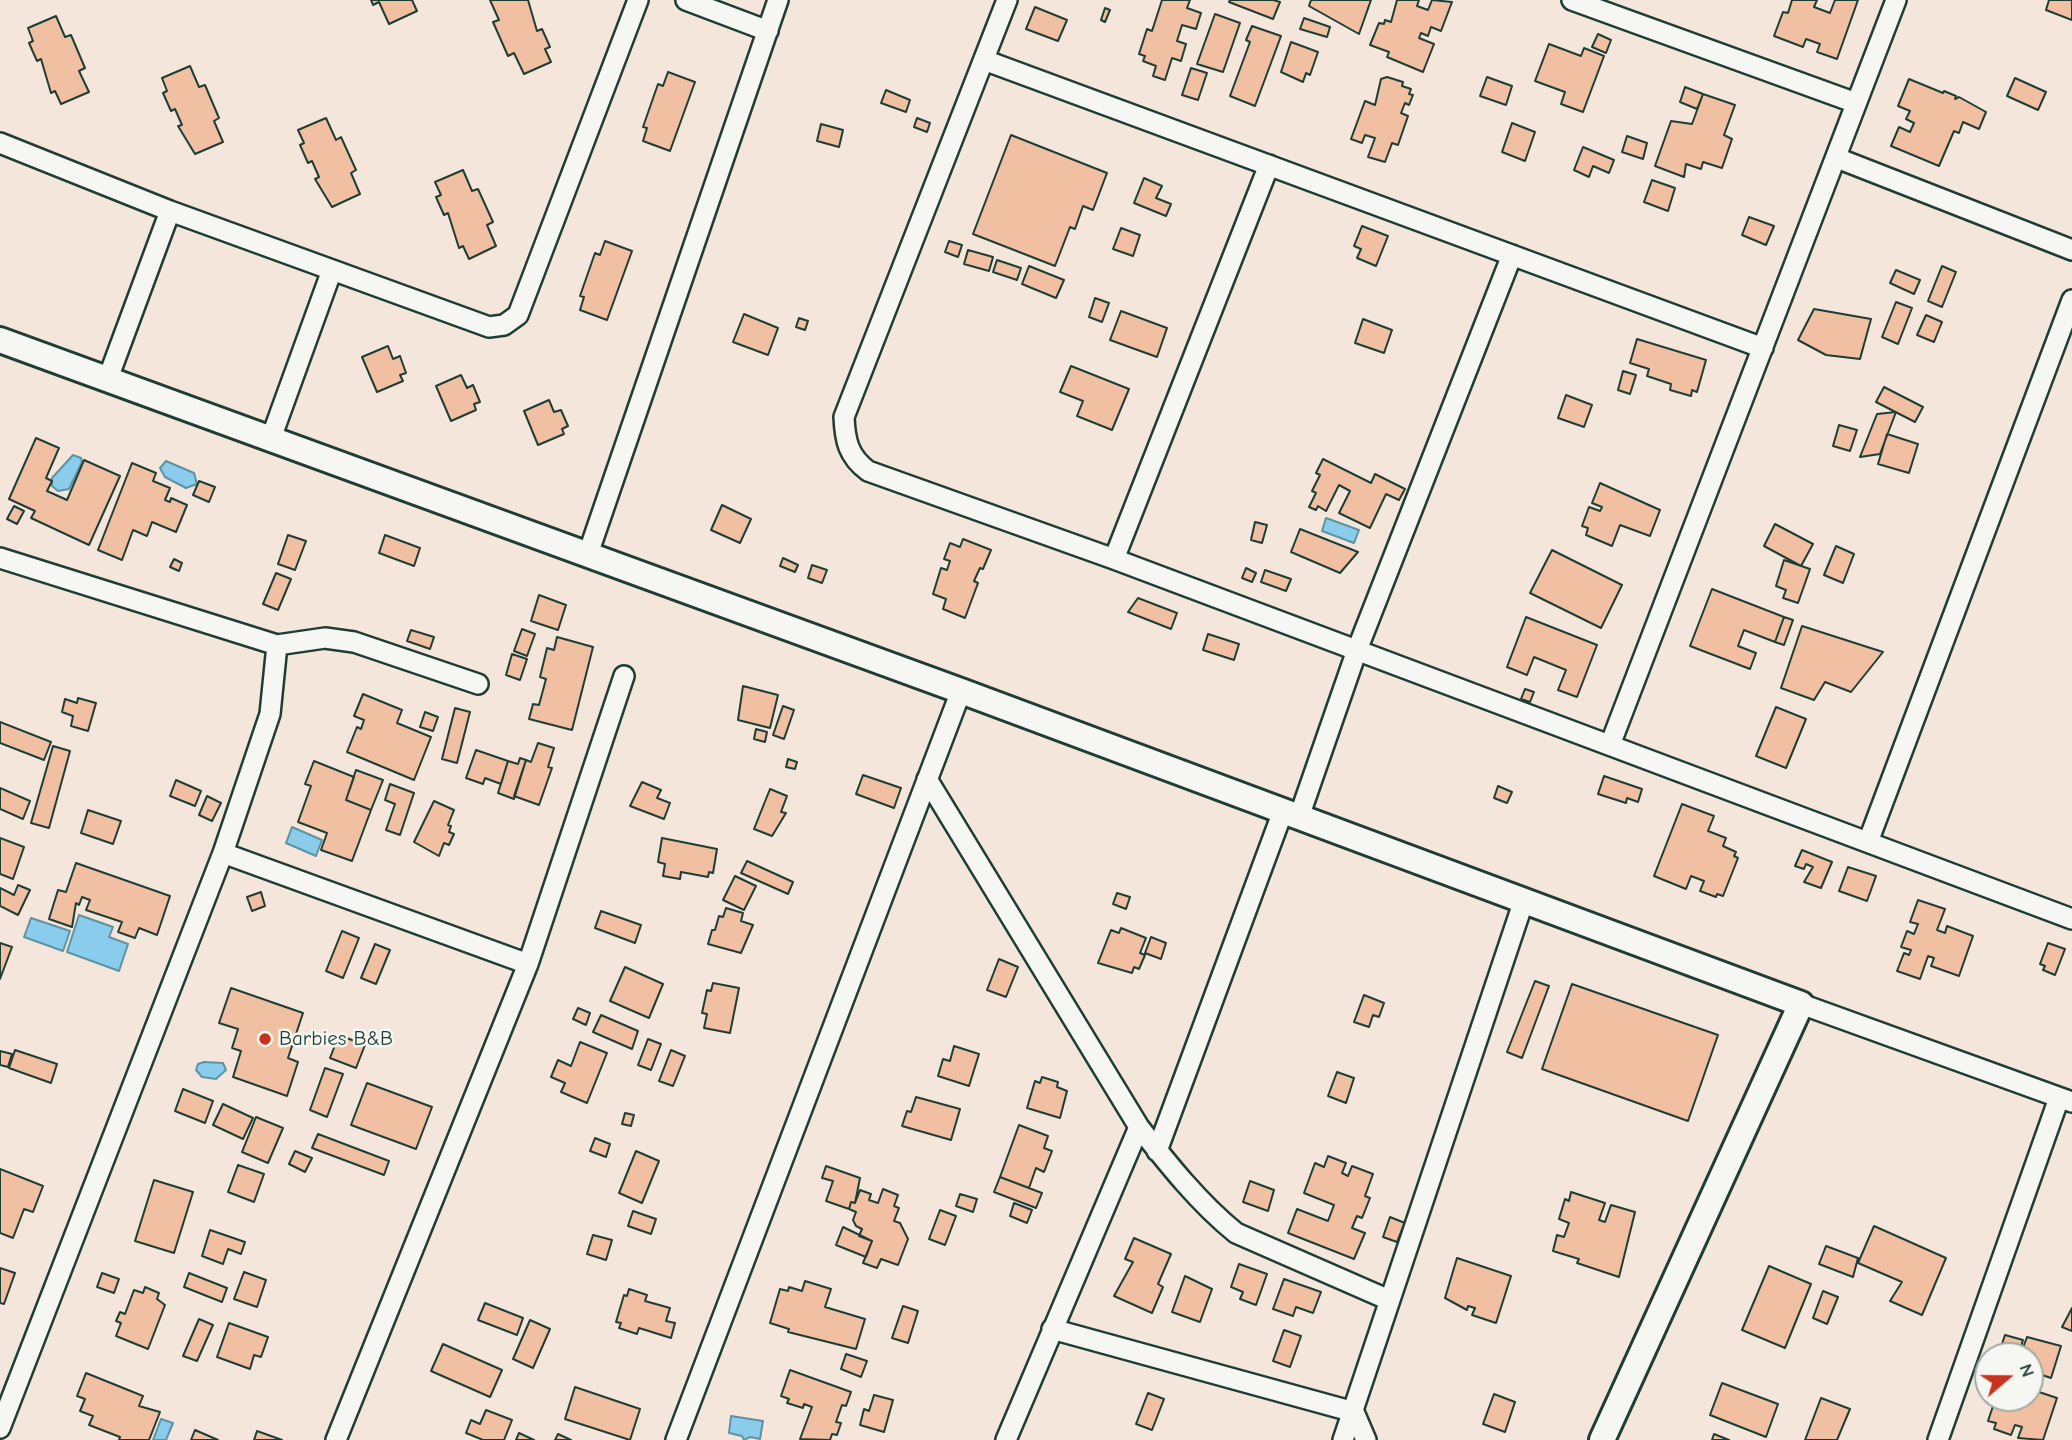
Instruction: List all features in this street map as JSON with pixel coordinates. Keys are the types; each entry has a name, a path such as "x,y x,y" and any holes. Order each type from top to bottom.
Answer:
{"street":[{"path":"0,143 170,211 489,327 512,321 518,315 638,0"},
{"path":"686,0 768,31"},
{"path":"588,554 778,0"},
{"path":"1007,0 844,417 848,449 855,461 868,471 1114,559 2072,919"},
{"path":"1572,0 1856,103"},
{"path":"1610,745 1896,0"},
{"path":"984,60 1763,348"},
{"path":"1837,159 2072,250"},
{"path":"1114,559 1269,164"},
{"path":"107,381 170,211"},
{"path":"1157,1151 1512,255"},
{"path":"270,441 332,270"},
{"path":"1868,842 2072,300"},
{"path":"0,340 270,441 961,691 2065,1100 1938,1440"},
{"path":"0,558 278,645 325,638 354,642 478,684"},
{"path":"0,1428 8,1386 223,853 270,714 278,645"},
{"path":"337,1440 528,964 624,676"},
{"path":"676,1440 961,691"},
{"path":"927,779 1139,1127 1157,1151 1218,1218 1236,1233 1390,1300"},
{"path":"223,853 528,964"},
{"path":"1343,1440 1524,900"},
{"path":"1602,1440 1801,1004"},
{"path":"1006,1440 1139,1127"},
{"path":"1052,1329 1354,1412"},
{"path":"1354,1412 1366,1440"}],"water":[{"path":"73,455 81,458 82,462 69,489 58,491 52,486 52,478"},
{"path":"166,461 194,473 197,484 186,488 165,477 160,468"},
{"path":"1326,518 1359,530 1354,543 1322,531"},
{"path":"292,827 322,840 316,856 286,843"},
{"path":"79,915 113,927 109,937 128,944 119,971 67,952"},
{"path":"31,918 70,931 63,951 24,937"},
{"path":"223,1063 226,1070 216,1079 202,1077 196,1070 198,1064"},
{"path":"731,1416 763,1421 760,1439 750,1437 744,1440 742,1436 729,1433"},
{"path":"161,1419 173,1423 166,1440 153,1440"}],"building":[{"path":"371,0 412,0 417,11 389,24 379,2 373,5"},
{"path":"490,0 528,0 537,31 542,29 550,47 545,49 551,62 524,74 514,53 508,56 493,22 499,20"},
{"path":"1162,0 1190,0 1187,8 1201,13 1196,29 1182,25 1177,41 1186,44 1181,61 1172,58 1165,80 1153,76 1156,66 1143,61 1145,56 1139,54 1147,29 1152,31"},
{"path":"1311,0 1371,0 1359,34 1309,6"},
{"path":"1397,0 1419,0 1417,6 1428,10 1432,0 1452,2 1441,31 1431,27 1428,36 1421,33 1419,38 1434,44 1423,72 1387,57 1389,52 1370,45 1379,23 1384,24 1385,20 1391,22"},
{"path":"1792,0 1817,0 1814,7 1830,13 1835,0 1858,0 1837,59 1817,52 1820,44 1806,39 1803,47 1774,36 1783,12 1788,13"},
{"path":"2049,0 2072,0 2072,20 2046,10"},
{"path":"1229,2 1280,2 1273,19"},
{"path":"1035,7 1067,20 1058,41 1026,29"},
{"path":"1105,8 1110,10 1105,22 1101,20"},
{"path":"1215,14 1240,23 1223,72 1197,64"},
{"path":"56,16 65,37 71,35 85,68 79,71 89,92 61,104 55,91 51,93 41,59 37,61 29,43 33,41 28,28"},
{"path":"1304,18 1330,27 1327,37 1300,29"},
{"path":"1252,26 1281,36 1255,106 1230,96 1250,42 1246,40"},
{"path":"1598,34 1611,40 1606,53 1592,47"},
{"path":"1291,42 1318,52 1310,75 1306,73 1303,82 1281,72"},
{"path":"1549,44 1581,56 1584,48 1604,56 1583,112 1561,104 1565,92 1535,81"},
{"path":"190,66 199,87 205,85 219,118 214,121 223,142 195,154 178,126 182,125 175,109 171,111 163,93 167,91 162,78"},
{"path":"1191,68 1207,73 1198,100 1182,95"},
{"path":"668,72 695,82 670,151 643,141 647,128 643,127 658,84 663,86"},
{"path":"1387,77 1403,82 1402,86 1411,89 1409,94 1413,95 1409,105 1405,103 1401,113 1408,116 1398,145 1392,143 1385,162 1368,157 1375,138 1365,135 1362,143 1351,139 1365,101 1375,105 1381,79"},
{"path":"1487,77 1512,86 1506,105 1480,96"},
{"path":"2015,78 2046,92 2038,110 2007,96"},
{"path":"1909,79 1956,96 1955,99 1959,97 1986,112 1979,129 1963,122 1959,133 1954,131 1939,166 1891,146 1899,127 1910,132 1914,123 1906,119 1910,111 1898,106"},
{"path":"1685,87 1703,94 1697,109 1680,102"},
{"path":"886,90 910,100 906,112 881,103"},
{"path":"1703,94 1735,105 1724,135 1732,139 1722,168 1703,162 1701,169 1686,164 1684,177 1655,166 1671,121 1692,124"},
{"path":"326,118 336,140 341,137 356,170 351,173 360,194 332,207 315,179 319,177 312,161 308,163 300,145 304,143 298,130"},
{"path":"917,118 930,123 927,132 914,127"},
{"path":"1512,123 1535,132 1525,161 1502,152"},
{"path":"821,124 843,130 839,147 817,141"},
{"path":"1011,135 1107,173 1093,210 1083,206 1075,229 1070,227 1055,266 973,234"},
{"path":"1627,136 1647,143 1643,159 1622,152"},
{"path":"1583,147 1614,160 1609,173 1593,166 1589,177 1574,170"},
{"path":"463,170 472,191 478,189 493,222 487,225 496,246 469,259 463,246 459,248 448,213 444,215 436,197 441,195 435,182"},
{"path":"1144,178 1162,186 1156,198 1171,204 1166,216 1134,203"},
{"path":"1652,180 1675,188 1668,211 1644,202"},
{"path":"1749,217 1774,226 1766,245 1742,235"},
{"path":"1362,226 1388,236 1376,266 1357,258 1361,249 1354,246"},
{"path":"1121,228 1140,235 1133,256 1113,249"},
{"path":"605,241 632,251 607,320 580,310 584,297 580,296 595,253 600,255"},
{"path":"949,241 962,245 958,257 945,252"},
{"path":"968,250 993,257 989,271 964,264"},
{"path":"997,260 1021,268 1017,280 993,272"},
{"path":"1029,266 1064,280 1056,298 1022,284"},
{"path":"1942,266 1956,272 1942,307 1928,301"},
{"path":"1896,270 1920,280 1914,294 1890,283"},
{"path":"1095,298 1109,303 1102,322 1089,317"},
{"path":"1896,302 1912,308 1898,344 1882,337"},
{"path":"1814,309 1871,319 1860,359 1826,355 1798,340"},
{"path":"1121,311 1167,328 1157,357 1110,340"},
{"path":"744,314 778,328 768,355 733,342"},
{"path":"1926,315 1942,322 1934,342 1917,335"},
{"path":"799,318 808,321 805,330 796,327"},
{"path":"1363,319 1392,330 1384,353 1355,343"},
{"path":"1637,339 1706,360 1697,392 1692,390 1691,396 1670,390 1671,384 1647,376 1649,369 1630,363"},
{"path":"388,346 393,359 400,356 406,373 400,375 403,381 377,392 362,357"},
{"path":"1071,366 1129,389 1112,430 1077,416 1083,401 1060,392"},
{"path":"1623,371 1636,375 1630,394 1618,390"},
{"path":"461,375 467,388 473,385 480,402 474,404 476,410 451,421 436,386"},
{"path":"1884,387 1923,407 1915,422 1876,402"},
{"path":"1566,395 1592,405 1584,427 1558,418"},
{"path":"549,400 554,412 561,410 568,426 562,429 564,434 538,445 524,411"},
{"path":"1896,412 1880,454 1860,457 1877,414"},
{"path":"1839,425 1857,430 1850,451 1833,446"},
{"path":"1887,434 1918,444 1909,473 1878,464"},
{"path":"36,438 59,448 46,478 52,481 47,491 67,500 84,460 120,476 89,545 31,518 35,511 9,499"},
{"path":"1323,459 1371,483 1375,474 1405,489 1399,500 1386,494 1370,528 1339,513 1350,491 1339,485 1326,511 1318,506 1316,510 1309,507 1316,493 1312,491 1320,475 1316,473"},
{"path":"132,463 156,473 153,481 170,488 165,500 170,502 171,498 187,505 176,532 152,522 147,536 133,530 122,560 98,550"},
{"path":"199,481 215,487 209,502 193,495"},
{"path":"1600,483 1660,510 1650,536 1620,525 1612,546 1586,535 1588,528 1582,526 1589,507 1600,511 1602,507 1592,503"},
{"path":"722,505 751,519 740,543 711,530"},
{"path":"14,506 24,511 17,524 7,519"},
{"path":"1255,522 1267,525 1262,543 1251,540"},
{"path":"1775,524 1813,544 1801,566 1764,546"},
{"path":"1300,529 1358,552 1340,573 1291,552"},
{"path":"288,535 306,541 295,570 278,564"},
{"path":"385,535 420,548 414,566 379,553"},
{"path":"963,539 991,550 983,569 980,568 974,581 978,583 965,618 943,609 946,599 933,594 941,568 947,570 950,561 944,559 950,543 960,547"},
{"path":"1836,546 1854,554 1843,583 1824,575"},
{"path":"1552,550 1622,585 1601,628 1530,593"},
{"path":"783,558 798,565 795,572 780,566"},
{"path":"174,559 182,563 179,571 170,567"},
{"path":"1784,560 1810,569 1798,603 1783,598 1786,590 1776,586"},
{"path":"812,565 827,570 822,583 808,578"},
{"path":"1246,568 1256,573 1252,582 1242,578"},
{"path":"1265,570 1291,579 1286,591 1261,582"},
{"path":"276,573 291,579 278,610 263,604"},
{"path":"1712,589 1784,617 1775,642 1744,630 1738,646 1756,653 1750,669 1690,646"},
{"path":"539,595 566,605 558,630 531,621"},
{"path":"1138,598 1177,613 1171,629 1128,612"},
{"path":"1526,617 1597,645 1577,697 1558,690 1566,670 1534,657 1527,675 1507,667"},
{"path":"1784,617 1793,620 1784,645 1775,642"},
{"path":"1802,626 1883,652 1851,692 1825,682 1814,700 1781,688"},
{"path":"522,629 535,634 527,656 514,651"},
{"path":"411,630 434,637 430,649 407,641"},
{"path":"1208,634 1239,644 1234,660 1203,650"},
{"path":"557,637 593,647 572,730 529,719 533,704 539,705 546,679 540,677 547,648 554,650"},
{"path":"512,654 527,659 520,680 506,675"},
{"path":"743,686 778,695 770,728 738,720"},
{"path":"1525,689 1534,692 1530,702 1521,699"},
{"path":"363,694 402,710 397,723 431,737 414,780 347,752 357,727 361,729 364,720 354,716"},
{"path":"78,698 96,703 88,731 71,726 73,716 62,712 65,699 77,703"},
{"path":"783,706 794,710 784,739 773,735"},
{"path":"1776,707 1806,719 1786,768 1756,756"},
{"path":"455,708 470,712 457,763 442,759"},
{"path":"425,712 438,717 433,731 420,727"},
{"path":"0,722 51,742 44,760 0,743"},
{"path":"756,729 767,732 765,742 754,739"},
{"path":"538,743 554,748 548,767 552,768 539,805 514,796 526,760 531,762"},
{"path":"53,746 70,751 49,828 31,823"},
{"path":"476,750 508,761 501,784 485,778 483,784 466,778"},
{"path":"520,758 526,760 514,799 498,793 508,761 518,764"},
{"path":"788,759 797,762 795,769 786,767"},
{"path":"314,761 354,777 346,800 371,810 352,861 321,850 327,833 298,822 311,786 305,784"},
{"path":"356,770 383,780 371,810 346,800"},
{"path":"863,775 901,788 894,808 856,794"},
{"path":"1604,776 1642,789 1638,802 1627,798 1626,803 1598,794"},
{"path":"176,780 201,791 195,806 170,796"},
{"path":"642,782 661,790 657,798 670,803 664,819 630,806"},
{"path":"390,784 414,793 400,835 386,830 395,804 385,800"},
{"path":"1498,786 1512,792 1507,803 1494,798"},
{"path":"0,788 30,801 23,819 0,809"},
{"path":"770,789 787,796 781,812 786,813 772,836 754,829"},
{"path":"207,796 221,803 212,821 199,815"},
{"path":"434,801 454,810 448,825 451,826 449,832 454,834 449,845 444,843 439,856 414,842"},
{"path":"1682,804 1714,816 1708,831 1726,838 1723,846 1736,852 1734,856 1738,858 1723,896 1717,894 1716,897 1700,891 1704,881 1691,876 1686,889 1654,876"},
{"path":"88,810 121,821 113,844 81,833"},
{"path":"0,838 24,847 13,879 0,874"},
{"path":"662,838 717,849 713,873 709,872 708,877 681,872 680,879 663,876 665,864 658,862"},
{"path":"1802,850 1832,862 1821,888 1804,882 1813,867 1806,864 1804,869 1795,866"},
{"path":"747,861 793,882 788,894 741,873"},
{"path":"76,863 170,896 157,935 139,928 135,938 118,932 122,922 86,910 90,900 82,897 79,905 76,903 72,927 49,919 58,890 66,892"},
{"path":"1848,867 1876,876 1867,901 1839,891"},
{"path":"735,876 756,886 744,910 723,900"},
{"path":"18,885 30,890 18,915 0,906 0,888 14,895"},
{"path":"261,892 265,906 252,911 247,897"},
{"path":"1117,893 1130,897 1126,909 1113,904"},
{"path":"1918,900 1945,909 1937,930 1945,933 1947,926 1973,936 1959,976 1931,966 1934,958 1928,956 1920,979 1897,971 1904,953 1909,955 1911,950 1901,947 1907,931 1914,934 1918,924 1910,922"},
{"path":"726,908 743,913 741,921 753,925 741,953 708,944 719,916 723,917"},
{"path":"601,911 641,925 635,943 595,928"},
{"path":"1121,928 1146,938 1140,953 1145,955 1139,969 1134,967 1132,973 1098,963 1111,930 1119,933"},
{"path":"342,931 359,938 343,978 326,971"},
{"path":"1151,937 1166,943 1161,959 1145,953"},
{"path":"0,943 12,947 0,979"},
{"path":"2048,943 2065,949 2055,975 2043,970 2045,966 2040,964"},
{"path":"375,944 390,950 376,984 361,978"},
{"path":"999,959 1018,967 1006,997 987,990"},
{"path":"625,967 663,984 649,1018 610,1001"},
{"path":"1535,981 1549,986 1522,1058 1507,1052"},
{"path":"713,983 739,988 730,1033 704,1028 707,1014 702,1013 707,990 711,991"},
{"path":"1572,984 1718,1035 1688,1121 1542,1069"},
{"name":"Barbies B&B","path":"231,988 303,1013 288,1058 298,1062 287,1096 233,1077 241,1051 232,1048 238,1029 219,1023"},
{"path":"1364,995 1384,1003 1379,1017 1373,1015 1369,1027 1354,1022"},
{"path":"578,1008 590,1013 586,1025 573,1019"},
{"path":"601,1015 638,1031 632,1049 593,1032"},
{"path":"339,1035 365,1045 356,1068 330,1058"},
{"path":"648,1039 661,1044 651,1070 638,1065"},
{"path":"580,1042 607,1053 587,1103 561,1092 565,1083 551,1077 558,1060 571,1066"},
{"path":"954,1046 979,1054 969,1086 938,1076 943,1059 950,1061"},
{"path":"15,1050 57,1064 51,1083 9,1068"},
{"path":"671,1050 685,1056 673,1086 659,1081"},
{"path":"0,1051 12,1054 8,1067 0,1065"},
{"path":"325,1068 343,1074 327,1117 310,1110"},
{"path":"1337,1072 1354,1078 1346,1103 1328,1096"},
{"path":"1042,1077 1058,1082 1057,1087 1067,1091 1060,1118 1027,1108 1035,1081 1040,1083"},
{"path":"367,1083 432,1107 416,1149 351,1125"},
{"path":"183,1089 213,1101 205,1123 175,1111"},
{"path":"916,1097 960,1109 951,1140 902,1126"},
{"path":"223,1104 253,1118 243,1139 213,1125"},
{"path":"625,1113 634,1115 631,1126 622,1124"},
{"path":"256,1117 283,1128 268,1163 242,1152"},
{"path":"1019,1125 1048,1136 1044,1148 1052,1151 1044,1172 1036,1168 1029,1188 1000,1177"},
{"path":"318,1134 389,1161 384,1175 312,1148"},
{"path":"595,1138 610,1144 606,1157 590,1151"},
{"path":"295,1151 312,1158 305,1172 289,1164"},
{"path":"636,1151 659,1161 642,1203 619,1193"},
{"path":"1328,1156 1346,1163 1342,1173 1348,1176 1352,1166 1373,1174 1365,1196 1370,1198 1362,1218 1357,1216 1352,1228 1365,1233 1354,1259 1288,1233 1297,1209 1328,1221 1334,1205 1304,1193 1315,1163 1324,1167"},
{"path":"238,1165 264,1174 254,1202 228,1192"},
{"path":"826,1166 860,1178 855,1203 851,1202 849,1209 826,1201 833,1181 822,1178"},
{"path":"0,1169 43,1186 33,1212 24,1209 13,1238 0,1233"},
{"path":"1000,1177 1042,1193 1036,1208 994,1192"},
{"path":"154,1180 193,1192 174,1253 135,1241"},
{"path":"1250,1181 1274,1190 1268,1211 1243,1202"},
{"path":"883,1189 898,1195 894,1206 899,1208 894,1221 900,1223 908,1239 898,1265 881,1259 877,1268 863,1263 872,1241 859,1236 862,1229 856,1226 853,1220 856,1212 849,1209 851,1202 855,1203 860,1190 871,1194 869,1200 878,1203"},
{"path":"1571,1192 1605,1203 1599,1220 1605,1222 1611,1205 1635,1212 1619,1277 1577,1263 1579,1259 1553,1251 1557,1235 1564,1237 1569,1223 1559,1219 1565,1199 1569,1201"},
{"path":"960,1194 977,1199 973,1212 956,1206"},
{"path":"1014,1203 1032,1210 1027,1223 1010,1216"},
{"path":"940,1210 956,1216 945,1245 929,1239"},
{"path":"633,1211 656,1219 651,1234 628,1226"},
{"path":"1390,1217 1405,1223 1397,1242 1383,1237"},
{"path":"1874,1226 1946,1258 1922,1315 1890,1301 1902,1282 1858,1263"},
{"path":"843,1227 872,1241 866,1257 836,1245"},
{"path":"210,1230 245,1242 241,1254 228,1249 223,1264 202,1256"},
{"path":"593,1235 612,1240 606,1260 587,1254"},
{"path":"1134,1238 1171,1254 1158,1284 1163,1287 1152,1313 1114,1296 1133,1262 1125,1259"},
{"path":"1826,1246 1858,1258 1853,1277 1819,1264"},
{"path":"1457,1258 1511,1276 1496,1323 1472,1315 1475,1308 1468,1306 1467,1310 1445,1298"},
{"path":"1239,1264 1267,1274 1256,1305 1240,1299 1243,1292 1231,1287"},
{"path":"1769,1266 1811,1284 1785,1348 1742,1330"},
{"path":"0,1268 15,1273 4,1304 0,1303"},
{"path":"244,1272 266,1280 257,1307 234,1299"},
{"path":"102,1273 119,1279 114,1293 97,1287"},
{"path":"189,1273 227,1288 222,1302 184,1287"},
{"path":"1185,1276 1212,1289 1200,1322 1172,1312"},
{"path":"1284,1279 1321,1292 1313,1313 1296,1307 1293,1316 1273,1309"},
{"path":"805,1281 831,1289 825,1307 865,1319 856,1349 788,1332 789,1329 770,1323 780,1289 788,1291 789,1287 802,1291"},
{"path":"145,1287 159,1293 157,1299 165,1305 148,1349 116,1336 121,1323 116,1321 120,1312 125,1314 134,1290 143,1293"},
{"path":"629,1289 647,1295 645,1301 670,1308 666,1321 675,1323 671,1338 639,1328 637,1334 619,1328 621,1323 616,1322 624,1295 627,1296"},
{"path":"1823,1291 1838,1297 1827,1324 1813,1318"},
{"path":"485,1303 523,1318 517,1335 478,1320"},
{"path":"903,1306 918,1311 908,1343 892,1338"},
{"path":"2072,1308 2072,1331 2062,1327"},
{"path":"199,1319 213,1325 197,1361 183,1356"},
{"path":"530,1320 550,1329 533,1368 513,1359"},
{"path":"229,1323 268,1337 261,1357 254,1355 250,1369 217,1357"},
{"path":"1284,1330 1301,1336 1290,1367 1273,1361"},
{"path":"2005,1335 2023,1340 2022,1342 2003,1342"},
{"path":"2027,1337 2061,1346 2051,1378 2044,1376 2044,1342 2025,1342"},
{"path":"443,1344 502,1370 490,1397 431,1371"},
{"path":"846,1354 867,1361 861,1377 841,1369"},
{"path":"790,1370 851,1392 846,1406 842,1405 836,1422 841,1423 837,1435 832,1434 830,1440 800,1439 812,1407 804,1404 803,1408 787,1403 789,1399 781,1396"},
{"path":"86,1373 143,1396 139,1406 160,1412 149,1440 119,1440 120,1437 89,1425 93,1416 80,1411 85,1399 77,1396"},
{"path":"1722,1383 1778,1404 1766,1437 1710,1415"},
{"path":"575,1387 640,1409 630,1440 565,1419"},
{"path":"1148,1393 1164,1399 1152,1430 1136,1424"},
{"path":"1494,1394 1515,1402 1505,1432 1483,1424"},
{"path":"2044,1394 2057,1398 2043,1440 2018,1438 2022,1427 2015,1425 2011,1435 1994,1429 1996,1423 1988,1421 1991,1412 2044,1412"},
{"path":"874,1395 893,1400 884,1432 860,1425 864,1409 869,1411"},
{"path":"1821,1398 1850,1409 1837,1440 1805,1440"},
{"path":"486,1410 512,1420 504,1440 483,1440 466,1433 471,1420 480,1424"},
{"path":"195,1430 218,1440 191,1440"},
{"path":"257,1431 282,1440 254,1440"},
{"path":"519,1433 534,1440 516,1440"},
{"path":"558,1434 571,1440 555,1440"},
{"path":"1714,1434 1729,1440 1712,1440"}],"place":[{"name":"Barbies B&B","path":"265,1039"}]}
